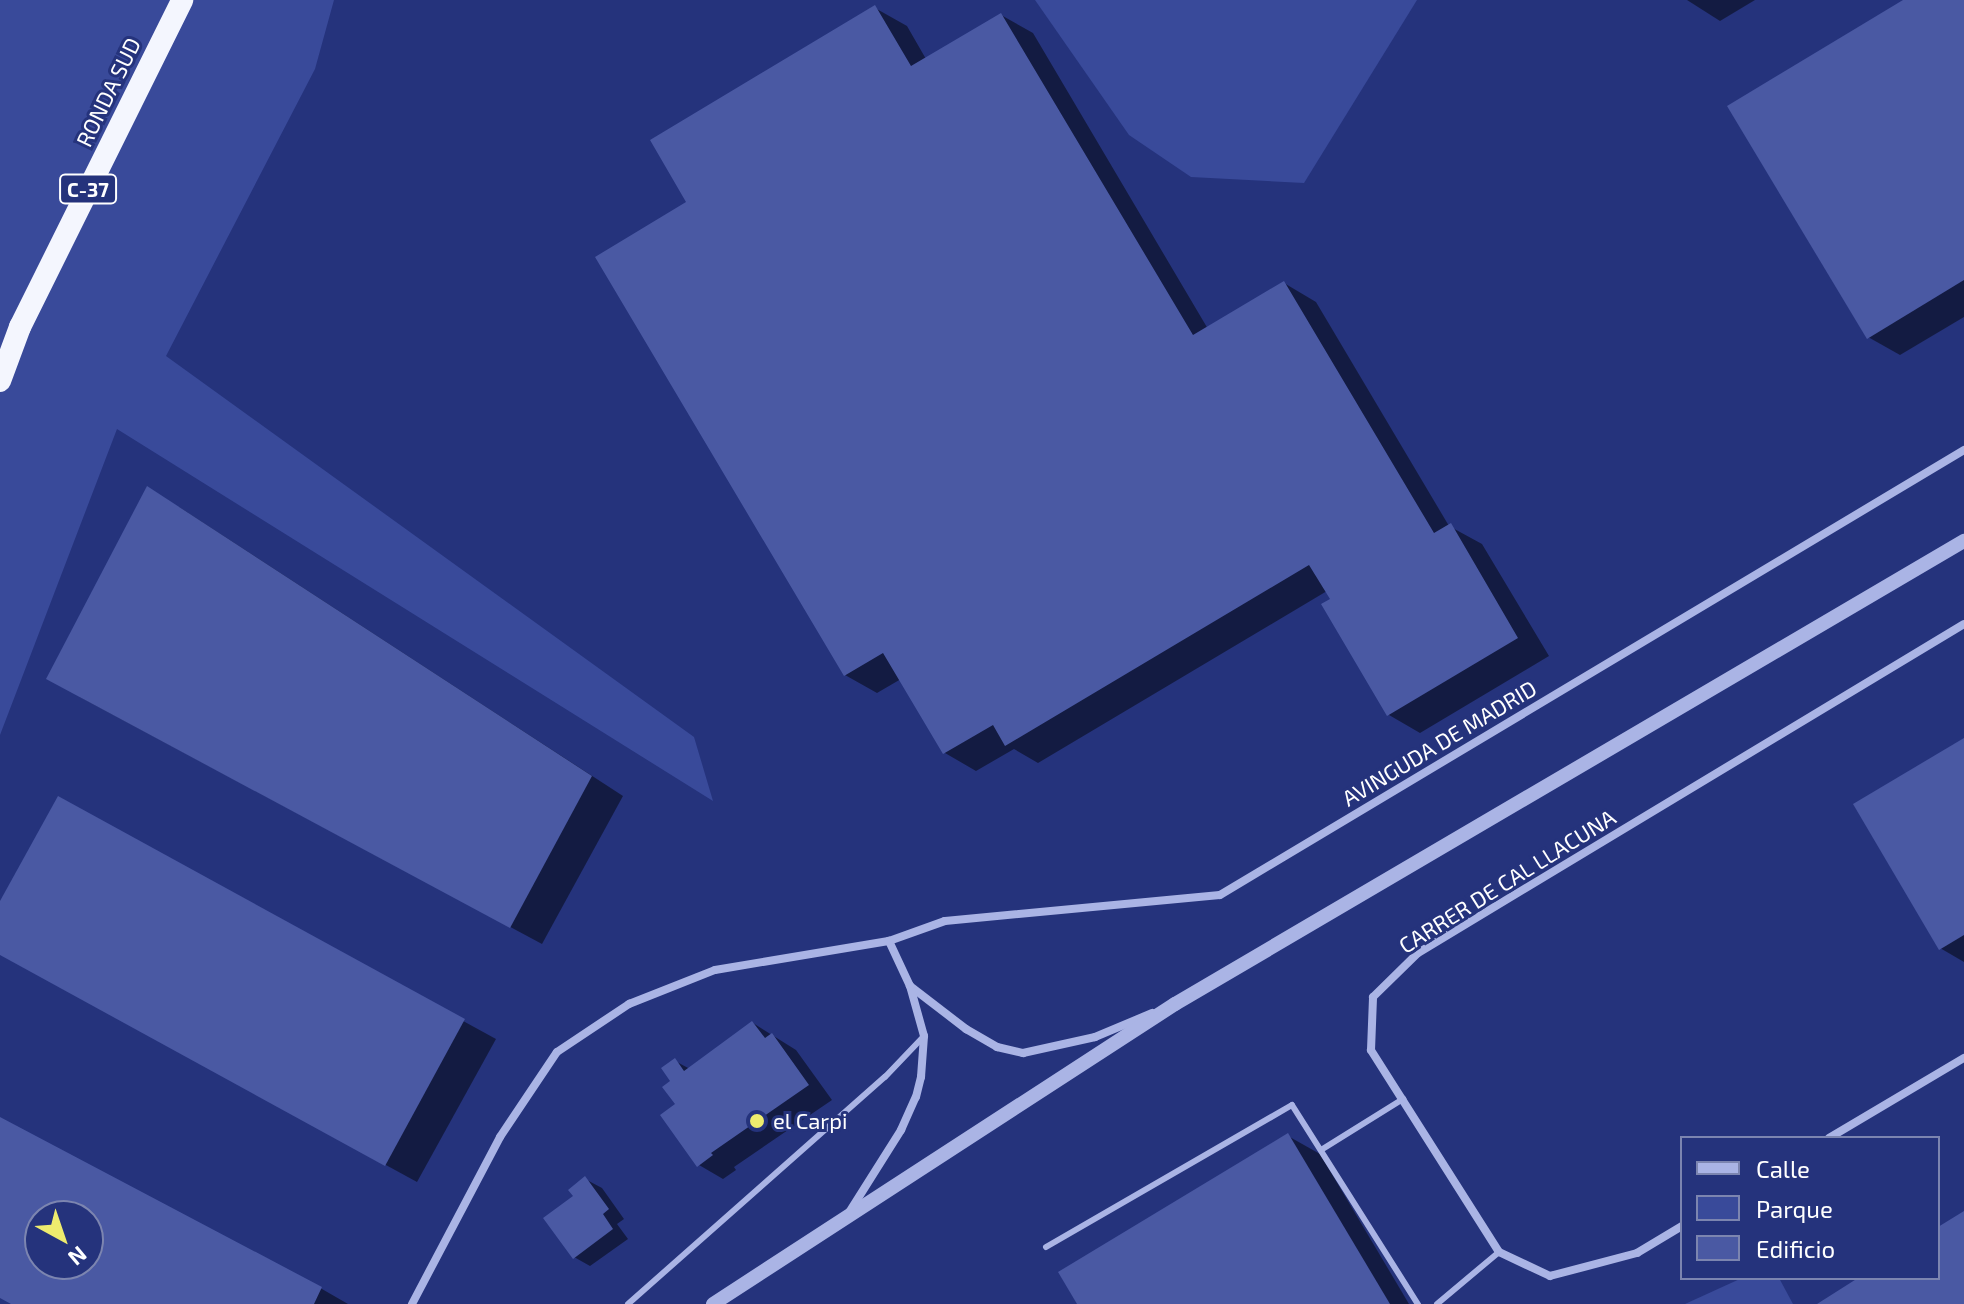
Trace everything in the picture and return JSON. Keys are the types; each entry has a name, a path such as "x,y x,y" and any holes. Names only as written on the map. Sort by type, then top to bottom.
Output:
{"highway":[{"name":"RONDA SUD","path":"0,381 20,327 182,0"}],"street":[{"name":"AVINGUDA DE MADRID","path":"412,1304 500,1137 557,1052 629,1004 715,970 889,941 945,921 1220,895 1964,450"},
{"path":"713,1304 1175,1004 1964,541"},
{"name":"CARRER DE CAL LLACUNA","path":"1499,1252 1371,1050 1373,997 1418,953 1964,624"},
{"path":"846,1218 884,1160 916,1097 924,1036 910,986 889,941"},
{"path":"910,986 966,1029 997,1047 1023,1053 1095,1037 1175,1004"},
{"path":"1832,1136 1964,1058"},
{"path":"1499,1252 1550,1276 1637,1253 1680,1227"}],"lane":[{"path":"628,1304 885,1077 924,1036"},
{"path":"1321,1150 1403,1099"},
{"path":"1046,1247 1292,1105 1418,1304"},
{"path":"1437,1304 1499,1252"}],"green space":[{"path":"0,0 334,0 315,69 166,356 694,737 713,801 117,429 0,735"},
{"path":"1035,0 1417,0 1304,183 1191,177 1129,135"},
{"path":"1738,1280 1780,1280 1793,1304 1685,1304"}],"building":[{"path":"1903,0 1964,0 1964,280 1867,339 1727,106"},
{"path":"875,5 911,66 1001,13 1193,335 1284,281 1434,533 1451,523 1518,638 1387,716 1321,604 1330,599 1309,565 1005,746 993,725 943,754 883,653 844,676 595,257 686,202 650,140"},
{"path":"147,486 592,776 510,928 46,679"},
{"path":"1964,738 1964,935 1939,950 1853,804"},
{"path":"58,796 465,1019 385,1166 0,955 0,901"},
{"path":"752,1021 765,1038 772,1033 809,1085 711,1153 713,1155 697,1167 660,1115 675,1104 662,1087 670,1081 661,1068 675,1058 684,1071"},
{"path":"0,1117 322,1287 314,1304 11,1304 0,1298"},
{"path":"1288,1133 1390,1304 1077,1304 1058,1272"},
{"path":"585,1176 609,1209 603,1214 613,1229 573,1259 543,1218 573,1196 568,1190"},
{"path":"1964,1211 1964,1304 1817,1304 1855,1280 1940,1280 1940,1226"}],"place":[{"name":"el Carpi","path":"757,1121"}]}
